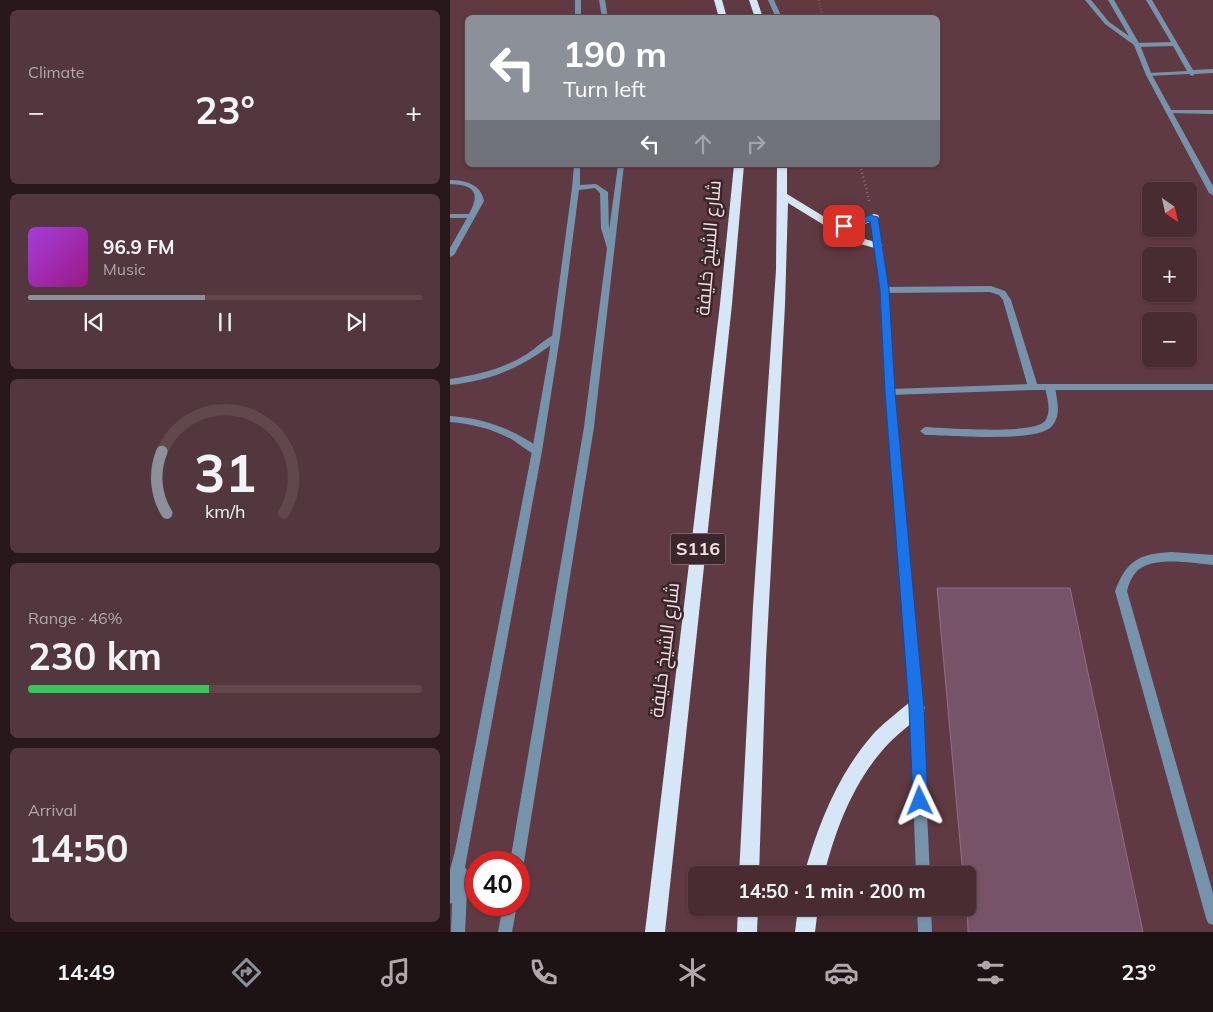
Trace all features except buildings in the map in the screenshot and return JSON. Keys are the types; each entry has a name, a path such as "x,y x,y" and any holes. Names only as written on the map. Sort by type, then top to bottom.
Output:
{"highway":[{"path":"718,0 722,15"},
{"path":"753,0 758,15"},
{"name":"شارع الشيخ خليفة","path":"655,932 726,304 739,167"},
{"path":"749,866 752,750 778,317 783,196 782,167"},
{"path":"783,196 859,242 878,246"},
{"path":"833,227 855,224 874,217"},
{"path":"816,866 820,849 836,808 856,772 880,740 916,708"},
{"path":"747,932 748,916"},
{"path":"805,932 807,916"}],"street":[{"path":"578,0 578,15"},
{"path":"602,0 604,15"},
{"path":"771,0 778,15"},
{"path":"1088,0 1107,23 1137,45 1176,44"},
{"path":"1111,0 1137,45 1149,75 1211,185 1213,193"},
{"path":"1149,0 1192,74"},
{"path":"1149,75 1192,74 1213,71"},
{"path":"1170,112 1213,112"},
{"path":"450,897 462,850 537,451 556,337 578,167"},
{"path":"519,851 589,428 621,167"},
{"path":"450,182 466,183 478,190 480,201 450,255"},
{"path":"576,188 596,186 604,192 604,228 612,250"},
{"path":"450,216 472,216"},
{"path":"874,217 884,290 890,392 916,708 923,866"},
{"path":"884,290 991,290 1002,293 1007,300 1033,387"},
{"path":"450,382 474,380 520,364 556,337"},
{"path":"890,392 1033,387 1213,387"},
{"path":"925,431 1022,433 1041,429 1048,424 1054,411 1050,388"},
{"path":"450,419 498,427 537,451"},
{"path":"1213,560 1158,558 1146,560 1128,572 1123,581 1121,591 1213,918"},
{"path":"458,932 462,850"},
{"path":"505,932 508,916"},
{"path":"924,916 925,932"}],"path":[{"path":"818,0 822,15"},
{"path":"861,167 874,217"}],"route":[{"path":"844,226 874,217 884,290 890,392 916,708 920,801"}]}
